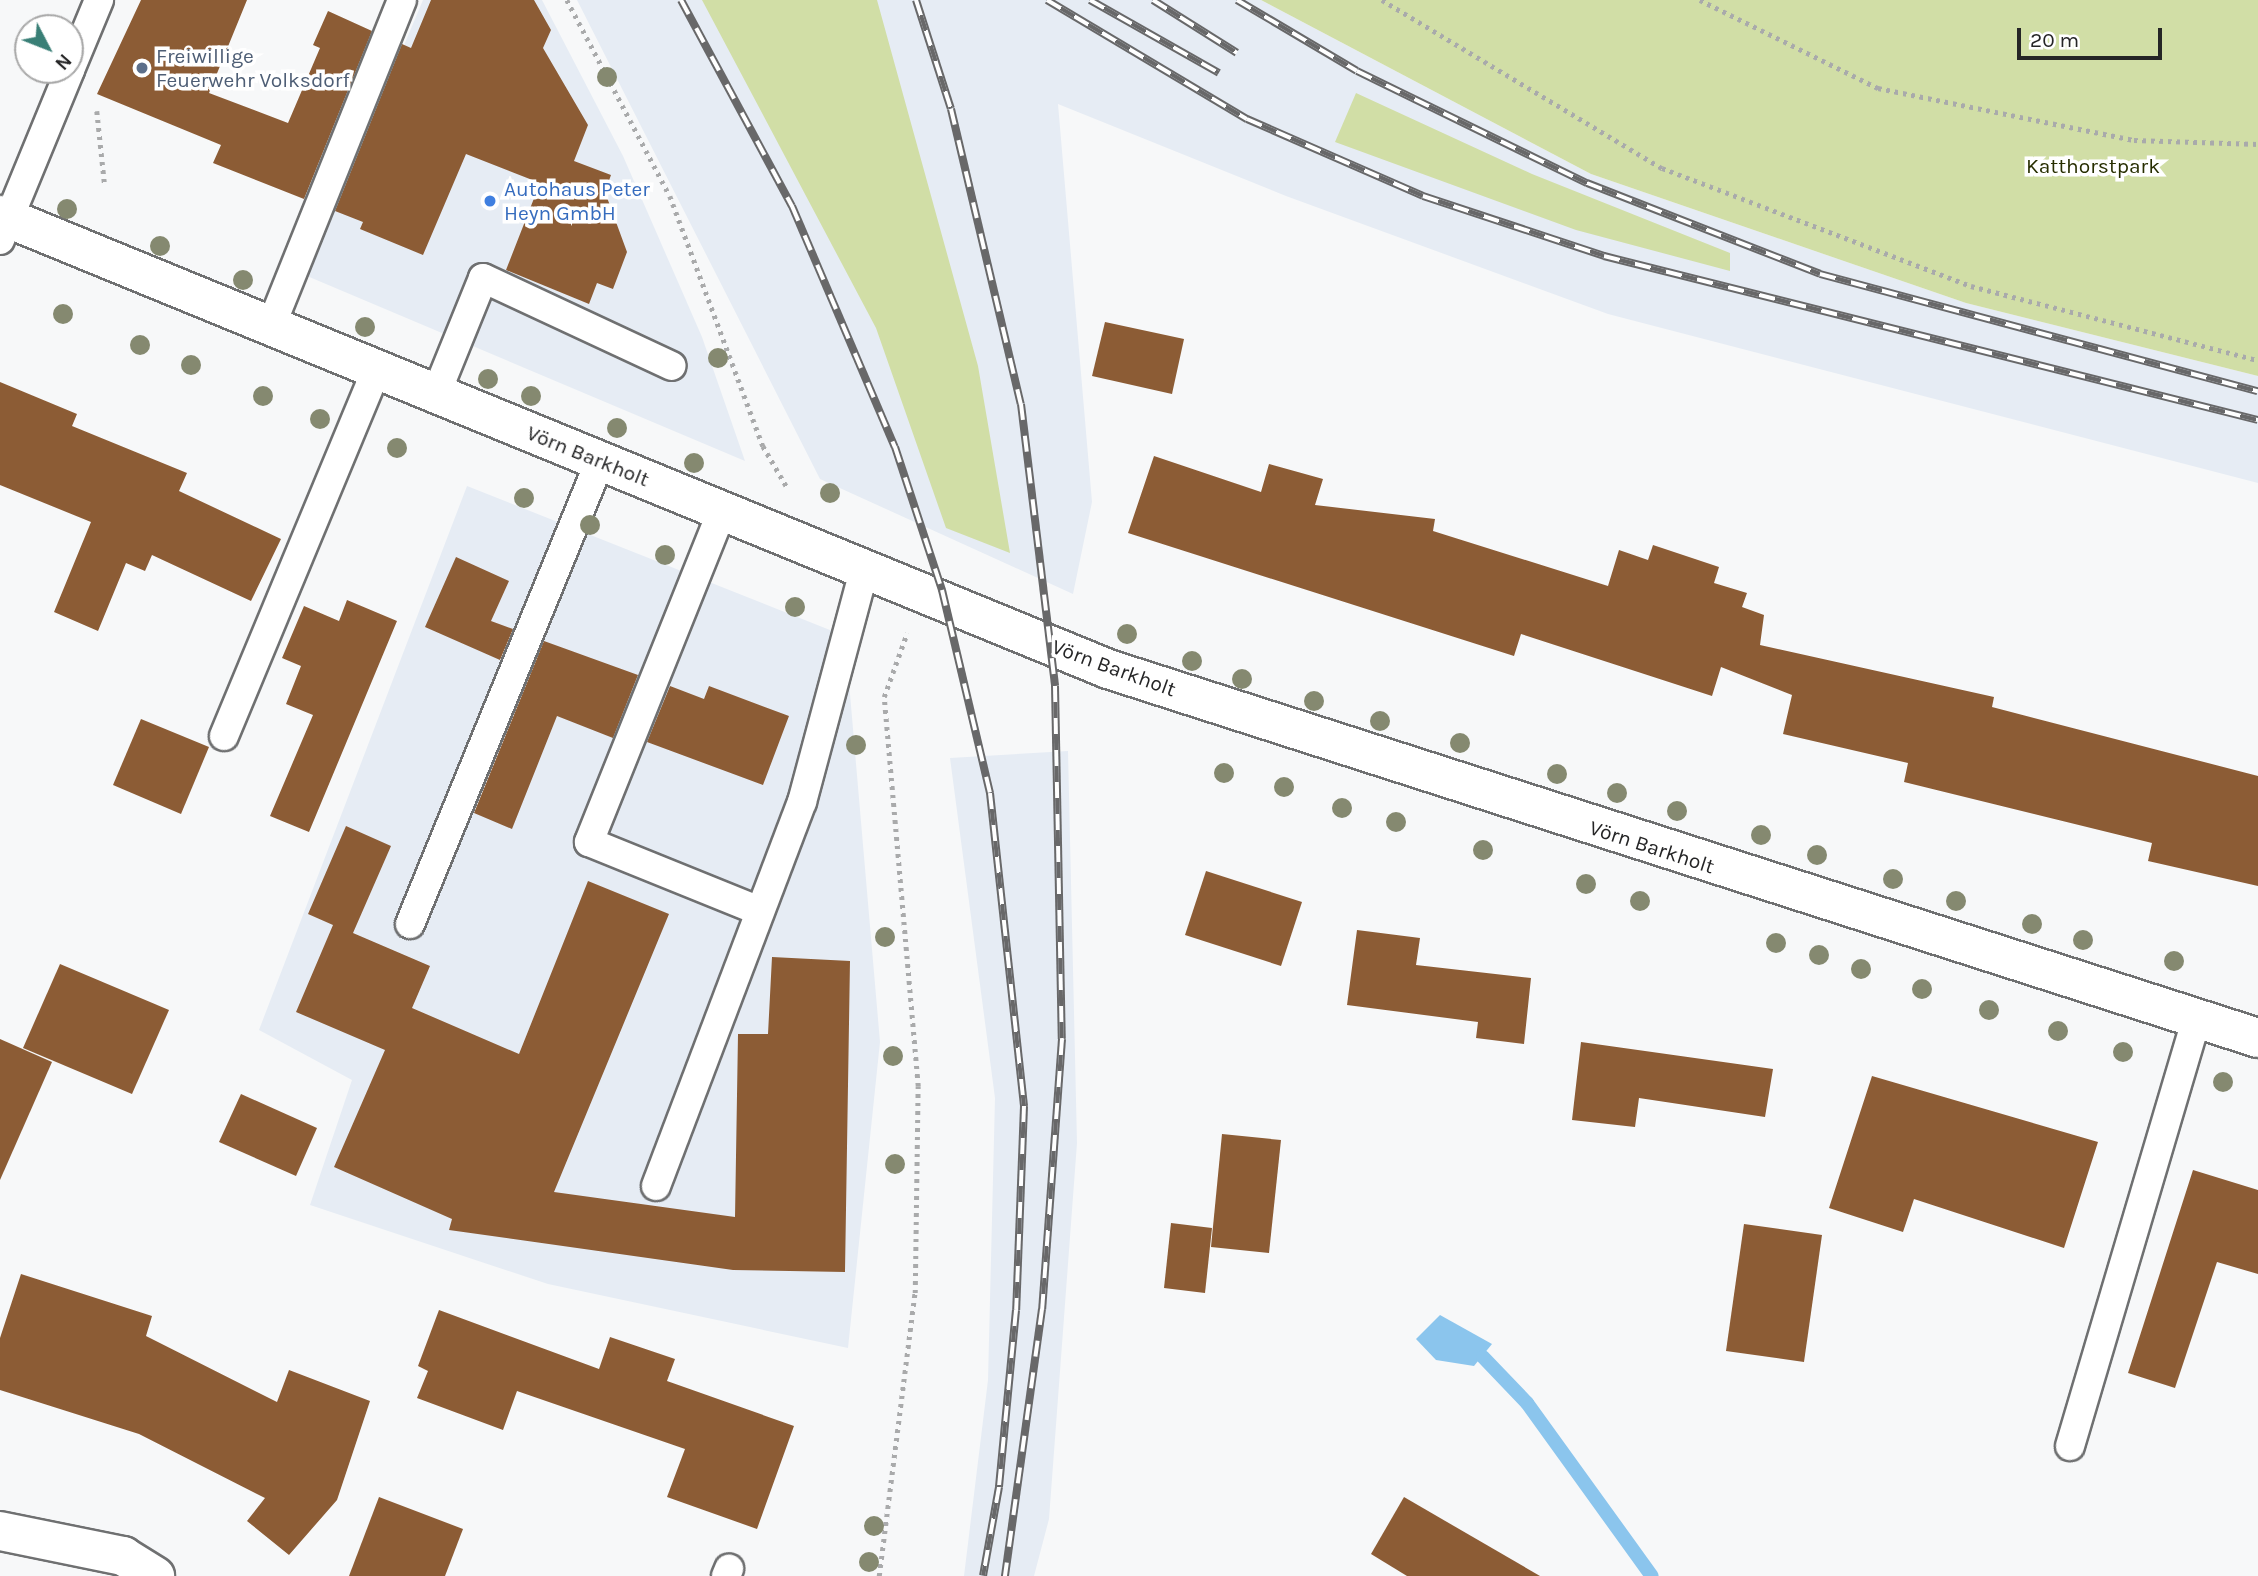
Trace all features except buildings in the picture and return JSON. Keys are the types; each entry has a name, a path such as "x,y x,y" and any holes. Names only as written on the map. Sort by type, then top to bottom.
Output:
{"street":[{"name":"Vörn Barkholt","path":"3,224 271,326 722,511 921,596 1122,673 2258,1038"},
{"path":"0,1531 123,1556 155,1576"}],"lane":[{"path":"84,36 99,0"},
{"path":"271,326 402,0"},
{"path":"3,224 64,84"},
{"path":"436,394 482,278 672,366"},
{"path":"224,736 377,369"},
{"path":"410,924 600,461"},
{"path":"722,511 589,842 760,911"},
{"path":"656,1186 802,802 864,570"},
{"path":"2070,1446 2196,1020"}],"path":[{"path":"567,0 670,196 775,468"},
{"path":"1382,0 1662,168 1971,286 2258,360"},
{"path":"1700,0 1878,88 2134,140 2258,144"},
{"path":"879,1576 915,1293 918,1086 884,697 921,596"}],"shaded area":[{"name":"Autohaus Peter Heyn GmbH","path":"423,0 542,0 623,156 702,337 745,461 307,276"},
{"path":"577,0 1261,0 1591,174 1966,303 2258,376 2258,483 1608,314 1286,196 1058,104 1092,502 1073,594 820,479"},
{"path":"467,486 845,636 880,1042 848,1348 548,1284 310,1205 352,1080 259,1030"},
{"path":"1068,751 1077,1143 1049,1519 1034,1576 964,1576 988,1380 995,1098 950,758"}],"green space":[{"path":"702,0 877,0 978,366 1010,553 946,528 876,328"},
{"name":"Katthorstpark","path":"1261,0 2258,0 2258,376 1966,303 1591,174"},
{"path":"1356,93 1532,174 1730,253 1730,271 1576,230 1335,142"}],"water":[{"path":"1440,1315 1492,1344 1474,1366 1436,1360 1416,1339"}],"waterway":[{"path":"1483,1357 1527,1403 1652,1576"}],"railway":[{"path":"681,0 792,206 895,447 942,590 990,793 1024,1106 1016,1310 999,1487 983,1576"},
{"path":"916,0 951,109 1021,404 1055,686 1062,1039 1042,1309 1005,1576"},
{"path":"1047,0 1247,119 1423,196 1604,256 2258,420"},
{"path":"1090,0 1219,73"},
{"path":"1153,0 1237,53"},
{"path":"1237,0 1357,71 1587,183 1820,274 2258,391"}],"place":[{"name":"Freiwillige Feuerwehr Volksdorf","path":"142,68"},
{"name":"Autohaus Peter Heyn GmbH","path":"490,201"}]}
